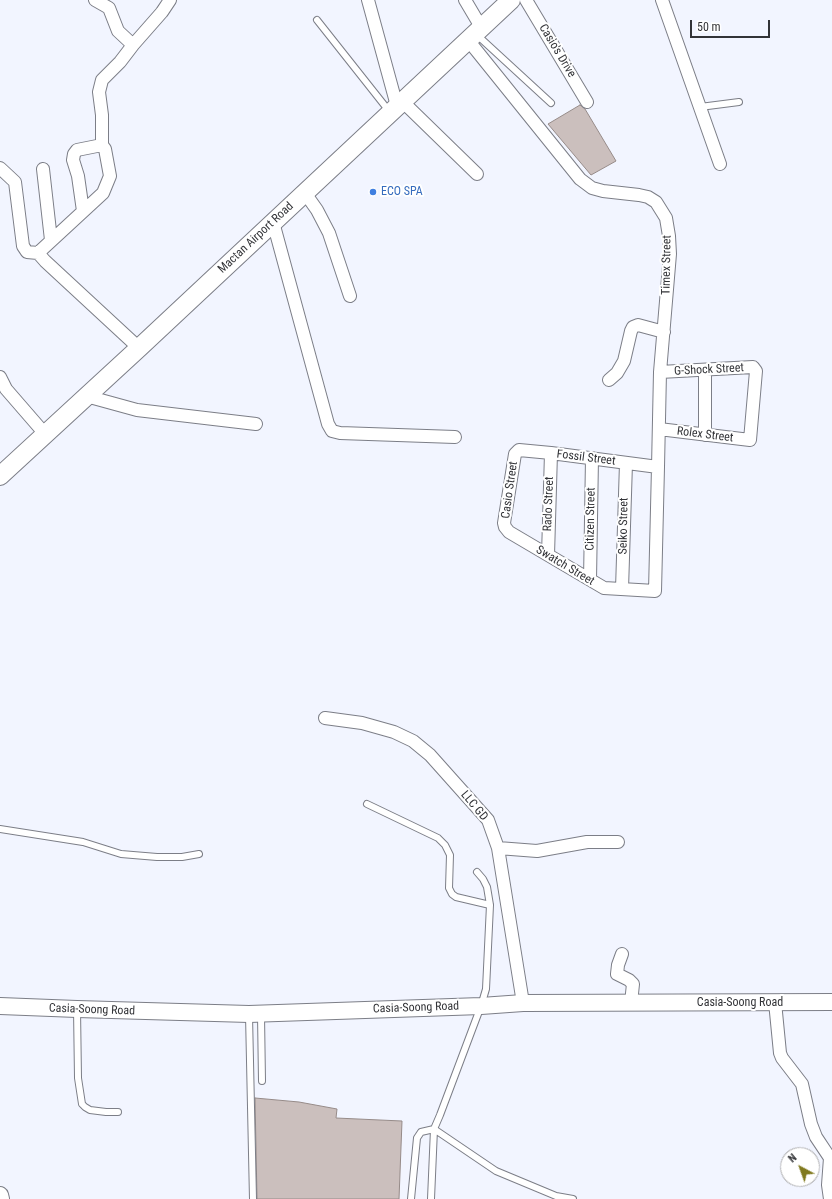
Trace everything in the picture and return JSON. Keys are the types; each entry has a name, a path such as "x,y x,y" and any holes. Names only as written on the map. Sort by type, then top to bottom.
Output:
{"main road":[{"name":"Mactan Airport Road","path":"0,476 511,0"}],"street":[{"path":"95,0 108,8 118,32 133,45"},
{"path":"38,253 103,193 110,176 105,149 102,145 102,116 99,92 102,80 120,62 162,12 170,0"},
{"path":"368,0 396,106 477,174"},
{"name":"Timex Street","path":"465,0 475,33 580,179 592,188 603,191 648,197 656,202 666,218 670,254 660,372 655,591"},
{"name":"Casio's Drive","path":"526,0 587,102"},
{"path":"662,0 720,164"},
{"path":"83,211 78,176 73,160 74,154 77,150 102,145"},
{"path":"0,168 15,182 23,246 27,252 38,253 139,348"},
{"path":"43,168 51,240"},
{"path":"304,193 317,210 329,233 350,296"},
{"path":"273,222 328,424 332,431 340,433 455,437"},
{"path":"609,380 617,373 624,362 631,332 635,325 664,332"},
{"name":"G-Shock Street","path":"660,372 753,368 756,371 750,440"},
{"path":"705,370 705,435"},
{"path":"0,377 6,389 46,434"},
{"path":"86,396 137,410 256,424"},
{"name":"Rolex Street","path":"659,429 750,440"},
{"name":"Fossil Street","path":"515,454 519,450 658,467"},
{"name":"Rado Street","path":"548,555 551,453"},
{"name":"Casio Street","path":"505,527 504,524 515,454"},
{"name":"Citizen Street","path":"590,580 592,458"},
{"name":"Seiko Street","path":"622,589 626,463"},
{"name":"Swatch Street","path":"505,527 508,532 604,588 655,591"},
{"name":"LLC GD","path":"325,718 362,723 394,732 413,741 430,755 488,820 498,848 522,1003"},
{"path":"498,848 537,851 587,842 618,842"},
{"path":"622,954 618,965 617,974 629,980 633,984 631,1003"},
{"path":"775,1002 780,1053 782,1058 802,1084 807,1110 816,1137 830,1158 828,1185 830,1199"},
{"name":"Casia-Soong Road","path":"0,1006 255,1014 481,1006 522,1003 832,1002"},
{"path":"0,1195 1,1199"}],"lane":[{"path":"317,20 396,106"},
{"path":"475,33 551,102"},
{"path":"700,107 740,102"},
{"path":"367,804 438,838 445,845 450,854 449,888 452,894 456,897 490,905"},
{"path":"0,828 82,842 121,854 157,857 182,857 199,854"},
{"path":"431,1199 434,1129 481,1006 486,989 490,905 487,887 483,879 476,872"},
{"path":"77,1009 78,1078 82,1104 90,1110 118,1112"},
{"path":"255,1014 262,1081"},
{"path":"253,1199 255,1014"},
{"path":"411,1199 417,1138 421,1132 434,1129 496,1171 555,1197 573,1199"}],"building":[{"path":"580,105 585,109 616,161 591,175 548,124"},
{"path":"255,1098 299,1102 337,1109 336,1118 402,1121 399,1199 257,1199"}],"place":[{"name":"ECO SPA","path":"373,192"}]}
